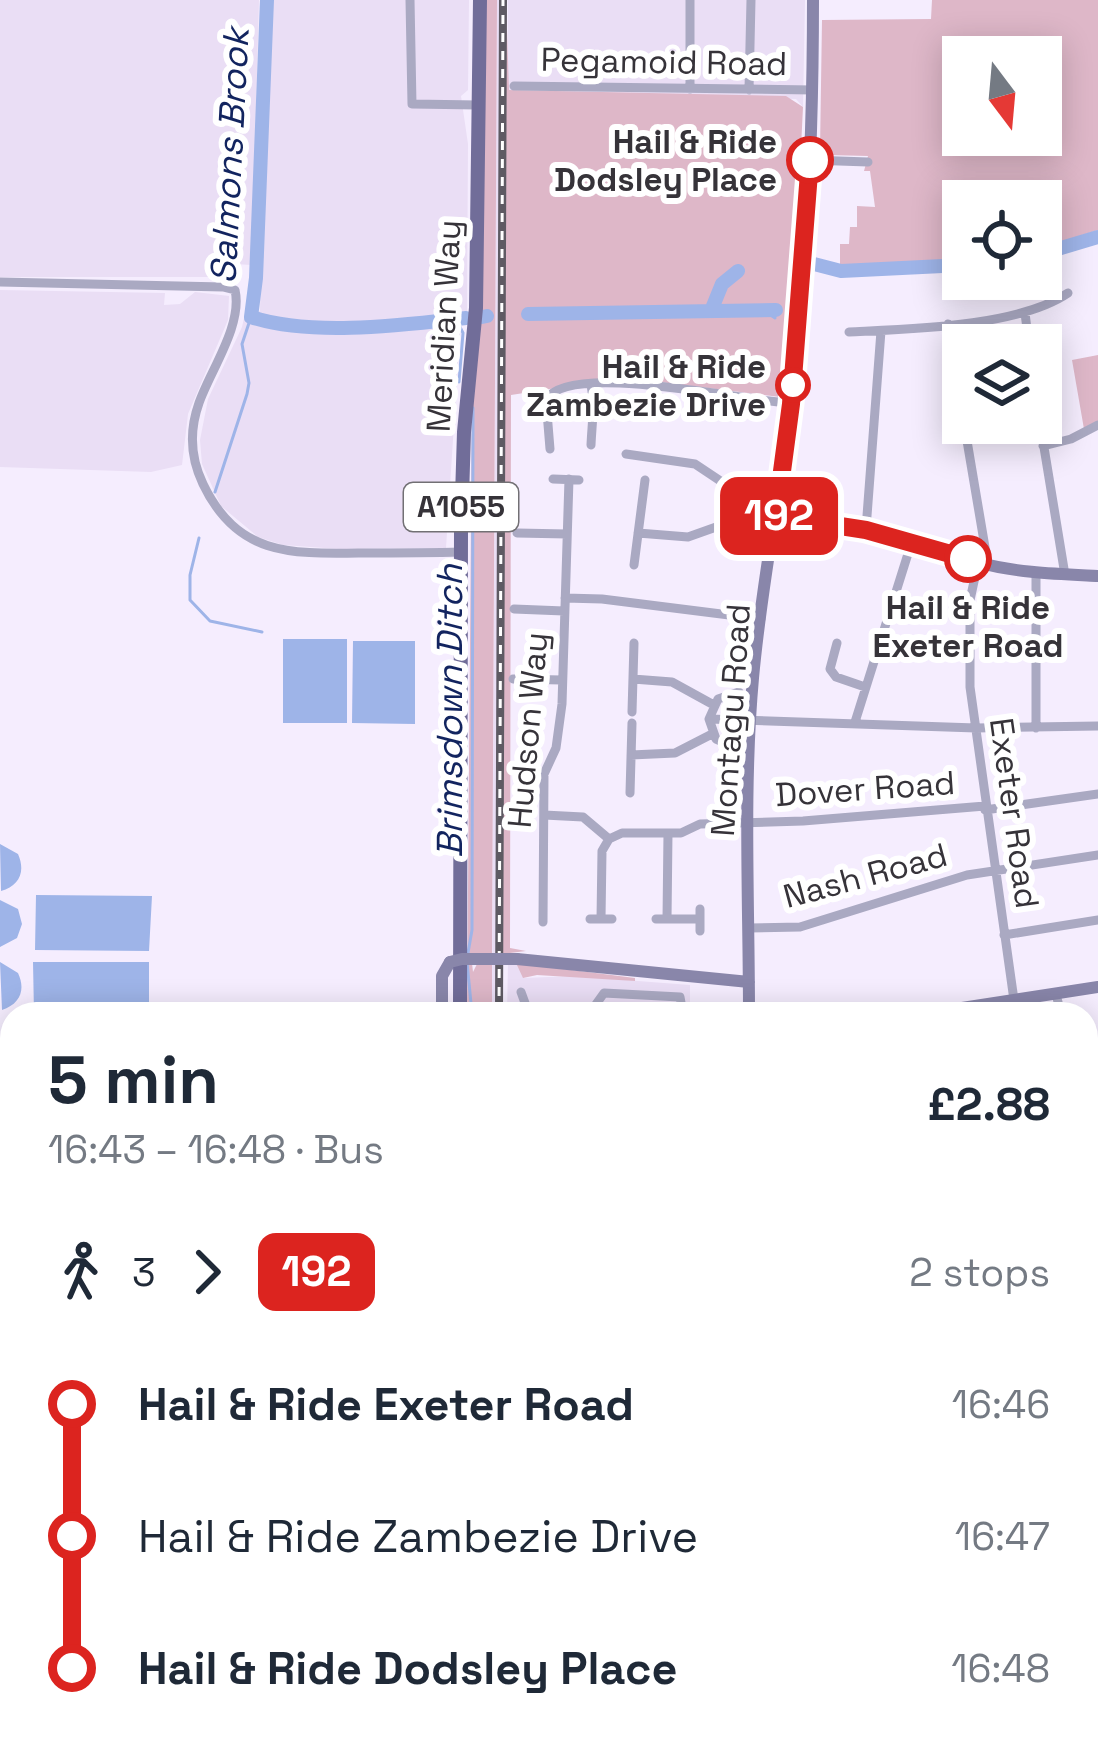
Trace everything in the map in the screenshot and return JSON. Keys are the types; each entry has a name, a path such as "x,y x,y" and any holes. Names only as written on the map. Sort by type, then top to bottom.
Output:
{"main road":[{"name":"Meridian Way","path":"460,1002 461,552 464,432 476,308 480,0"},
{"name":"Montagu Road","path":"749,1002 752,720 791,404 810,160 813,0"},
{"path":"777,514 866,530 983,564 1098,576"},
{"path":"442,1002 442,976 450,962 462,958 526,959 749,982"},
{"path":"1001,1002 1098,987"}],"street":[{"path":"410,0 410,100 416,105 478,105"},
{"path":"690,0 690,89"},
{"path":"749,90 751,0"},
{"name":"Pegamoid Road","path":"514,86 813,91"},
{"path":"810,160 868,162"},
{"path":"0,281 235,290 230,327 193,425 194,467 218,511 248,538 292,553 461,552"},
{"path":"948,324 1025,313 1047,307 1068,293"},
{"path":"1025,313 1026,324"},
{"path":"849,332 942,325"},
{"path":"866,530 881,331"},
{"path":"550,449 549,394 612,380 635,378 791,404"},
{"path":"591,384 596,414 591,445"},
{"path":"1065,575 1043,446 1098,425"},
{"name":"Exeter Road","path":"967,444 983,564 970,600 970,687 1014,1000"},
{"path":"626,454 695,464 737,491"},
{"name":"Hudson Way","path":"539,916 545,769 556,748 574,480 553,479"},
{"path":"634,565 645,480"},
{"path":"758,538 746,535 734,521 732,506 737,491 749,483 765,482"},
{"path":"732,506 777,514"},
{"path":"638,533 688,537 734,521"},
{"path":"517,533 567,534"},
{"path":"855,722 912,542"},
{"path":"1036,573 1036,728"},
{"path":"565,598 761,620"},
{"path":"514,609 564,610"},
{"path":"630,793 634,643"},
{"path":"837,643 830,669 836,677 865,687"},
{"path":"513,679 562,680"},
{"path":"633,679 672,682 712,704"},
{"path":"736,748 712,734 709,719 712,704 739,692"},
{"path":"709,719 976,728 1098,726"},
{"path":"631,755 675,753 712,734"},
{"name":"Dover Road","path":"608,839 622,833 681,833 700,824 985,808 1098,794"},
{"path":"544,815 584,817 608,839 602,851 601,919"},
{"path":"668,833 662,919 700,920"},
{"name":"Nash Road","path":"748,928 800,927 967,875 1098,855"},
{"path":"1004,935 1098,920"},
{"path":"521,992 525,1002"},
{"path":"598,1002 604,993 680,997 681,1002"},
{"path":"1056,994 1058,1002"}],"shaded area":[{"path":"0,0 259,0 252,265 235,264 231,277 0,277"},
{"path":"266,0 469,0 468,90 461,96 468,144 467,311 460,331 446,548 339,549 283,545 258,537 221,506 202,464 200,440 208,399 246,309 260,311"},
{"path":"483,0 497,0 492,954 471,954 473,972 477,964 492,963 492,1002 467,1002 472,395"},
{"path":"497,0 506,0 502,1002 492,1002"},
{"path":"506,0 509,90 786,96 803,107 795,270 780,397 644,380 641,372 632,371 627,377 511,395 510,948 526,951 502,954"},
{"path":"508,0 805,0 803,107 796,99 508,90"},
{"path":"932,0 1098,0 1098,230 1062,241 1062,180 942,180 942,264 840,269 840,244 849,244 850,227 857,227 857,206 875,207 870,171 864,171 868,156 828,155 820,150 822,20 931,19"},
{"path":"0,290 165,293 164,305 180,304 195,292 229,296 228,320 188,414 182,465 151,472 0,467"},
{"path":"1098,355 1098,426 1084,429 1072,360"},
{"path":"508,963 516,963 524,978 573,976 690,985 690,1002 507,1002"},
{"path":"516,963 635,978 635,981 523,978"}],"water":[{"path":"283,639 347,639 347,723 283,723"},
{"path":"353,641 415,641 415,724 352,723"},
{"path":"0,844 18,854 21,867 16,882 1,891"},
{"path":"36,895 152,896 149,951 35,950"},
{"path":"0,900 18,909 22,924 17,938 0,947"},
{"path":"0,962 18,973 21,985 17,1000 2,1002"},
{"path":"33,962 149,962 149,1002 34,1002"}],"waterway":[{"name":"Salmons Brook","path":"267,0 251,317 329,328 466,318"},
{"name":"Salmons Brook","path":"1062,248 1098,237"},
{"name":"Salmons Brook","path":"814,264 841,271 942,266"},
{"name":"Salmons Brook","path":"711,311 722,284 738,271"},
{"name":"Salmons Brook","path":"528,314 776,310"},
{"path":"766,312 775,318"},
{"name":"Salmons Brook","path":"482,317 487,316"},
{"path":"215,492 247,394 242,344 251,317"},
{"name":"Brimsdown Ditch","path":"456,319 463,333 459,382"},
{"name":"Brimsdown Ditch","path":"468,953 472,930 473,408"},
{"path":"199,538 190,600 210,621 262,632"},
{"name":"Brimsdown Ditch","path":"467,962 471,1002"}],"railway":[{"path":"499,1002 503,0"}],"bus line":[{"name":"192","path":"810,160 791,404 776,516 822,520 968,559"}],"place":[{"name":"Hail & Ride Dodsley Place","path":"810,160"},
{"name":"Hail & Ride Zambezie Drive","path":"793,385"},
{"name":"Hail & Ride Exeter Road","path":"968,559"}]}
